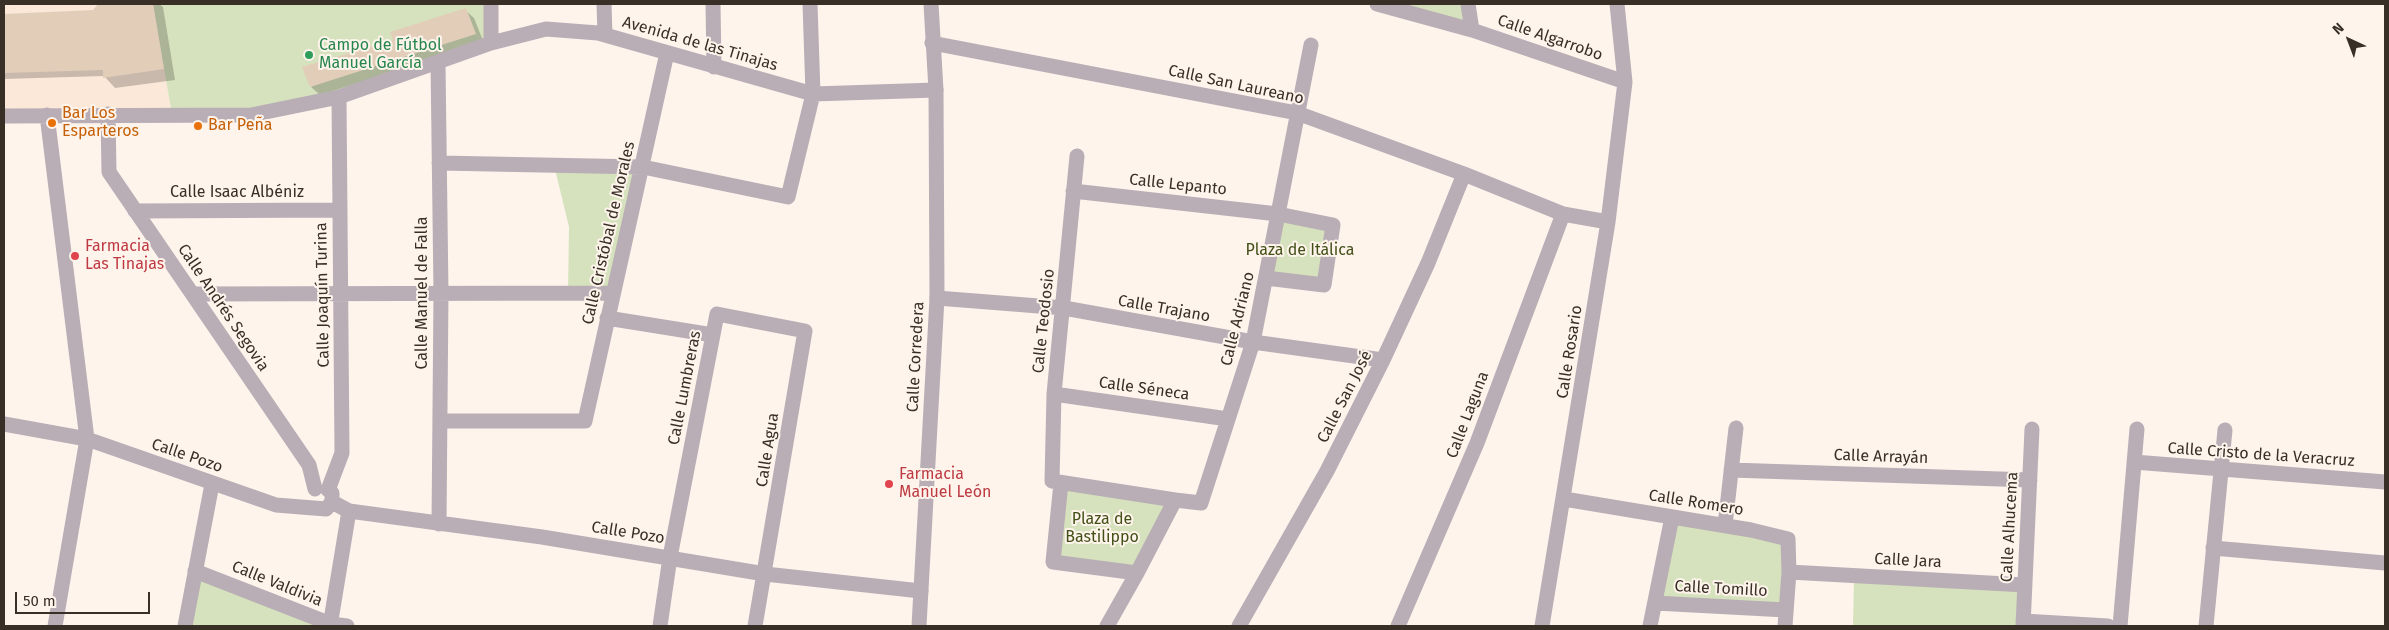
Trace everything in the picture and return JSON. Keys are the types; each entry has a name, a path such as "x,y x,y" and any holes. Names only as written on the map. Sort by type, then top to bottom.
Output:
{"street":[{"path":"491,4 491,43"},
{"path":"604,4 605,35"},
{"path":"713,4 714,67"},
{"path":"439,163 643,167 788,197 813,94 810,4"},
{"name":"Calle Corredera","path":"919,626 937,298 936,90 931,4"},
{"name":"Calle Algarrobo","path":"1377,4 1472,30 1625,82"},
{"path":"1468,4 1472,30"},
{"name":"Calle Rosario","path":"1542,626 1608,222 1625,82 1617,4"},
{"name":"Avenida de las Tinajas","path":"4,116 108,114 251,115 339,97 491,43 546,29 605,35 813,94 936,90"},
{"name":"Calle San Laureano","path":"932,43 1297,113 1464,174 1562,214 1608,222"},
{"name":"Calle Adriano","path":"1175,500 1201,502 1253,342 1311,45"},
{"name":"Calle Cristóbal de Morales","path":"441,421 585,421 667,53"},
{"name":"Calle Manuel de Falla","path":"438,62 441,293 439,524"},
{"name":"Calle Joaquín Turina","path":"320,497 342,453 339,97"},
{"name":"Calle Andrés Segovia","path":"108,114 109,172 309,465 320,497"},
{"path":"47,115 87,439 55,626"},
{"name":"Calle Teodosio","path":"1061,483 1052,481 1054,394 1064,308 1077,156"},
{"name":"Calle San José","path":"1239,626 1327,471 1383,360 1428,263 1464,174"},
{"name":"Calle Lepanto","path":"1074,191 1278,214"},
{"name":"Calle Isaac Albéniz","path":"135,211 339,210"},
{"path":"1266,278 1324,285 1333,225 1278,214"},
{"name":"Calle Laguna","path":"1398,626 1477,443 1562,214"},
{"path":"193,294 612,293"},
{"name":"Calle Trajano","path":"937,298 1064,308 1253,342 1383,360"},
{"name":"Calle Lumbreras","path":"670,557 717,314 805,332"},
{"path":"607,318 714,335"},
{"name":"Calle Agua","path":"755,626 766,574 805,332"},
{"name":"Calle Séneca","path":"1054,394 1228,418"},
{"name":"Calle Pozo","path":"4,424 87,439 276,505 320,497 349,511 670,557 766,574 921,591"},
{"path":"1724,526 1736,428"},
{"name":"Calle Alhucema","path":"2023,623 2032,429"},
{"path":"2120,626 2137,429"},
{"path":"2206,626 2225,430"},
{"name":"Calle Cristo de la Veracruz","path":"2134,462 2385,482"},
{"name":"Calle Arrayán","path":"1731,470 2030,480"},
{"path":"1107,626 1137,573 1175,500 1061,483 1053,562 1137,573"},
{"path":"185,626 212,484"},
{"name":"Calle Romero","path":"1564,499 1724,526 1788,539 1789,572"},
{"path":"331,625 349,511"},
{"path":"1650,626 1672,517"},
{"path":"2213,548 2385,563"},
{"path":"660,626 670,557"},
{"name":"Calle Valdivia","path":"195,570 331,625 347,626"},
{"path":"1785,626 1789,572"},
{"name":"Calle Jara","path":"1789,572 2025,585"},
{"name":"Calle Tomillo","path":"1654,603 1786,610"},
{"path":"2023,623 2108,626"}],"shaded area":[{"path":"4,4 153,4 172,115 4,116"}],"green space":[{"name":"Campo de Fútbol Manuel García","path":"153,4 491,4 491,43 438,62 251,115 172,115"},
{"path":"1377,4 1468,4 1472,30"},
{"path":"554,165 643,167 612,293 568,293 569,227"},
{"name":"Plaza de Itálica","path":"1278,214 1333,225 1324,285 1266,278"},
{"name":"Plaza de Bastilippo","path":"1061,483 1175,500 1137,573 1053,562"},
{"path":"1672,517 1788,539 1786,610 1655,603"},
{"path":"195,571 330,626 185,626"},
{"path":"1854,576 2025,585 2023,626 1853,626"}],"building":[{"path":"98,4 153,4 164,69 103,78 103,70 4,73 4,14 93,10"},
{"path":"466,8 476,34 310,87 302,67 393,40 390,32"}],"place":[{"name":"Campo de Fútbol Manuel García","path":"309,55"},
{"name":"Bar Los Esparteros","path":"52,123"},
{"name":"Bar Peña","path":"198,126"},
{"name":"Farmacia Las Tinajas","path":"75,256"},
{"name":"Farmacia Manuel León","path":"889,484"}]}
